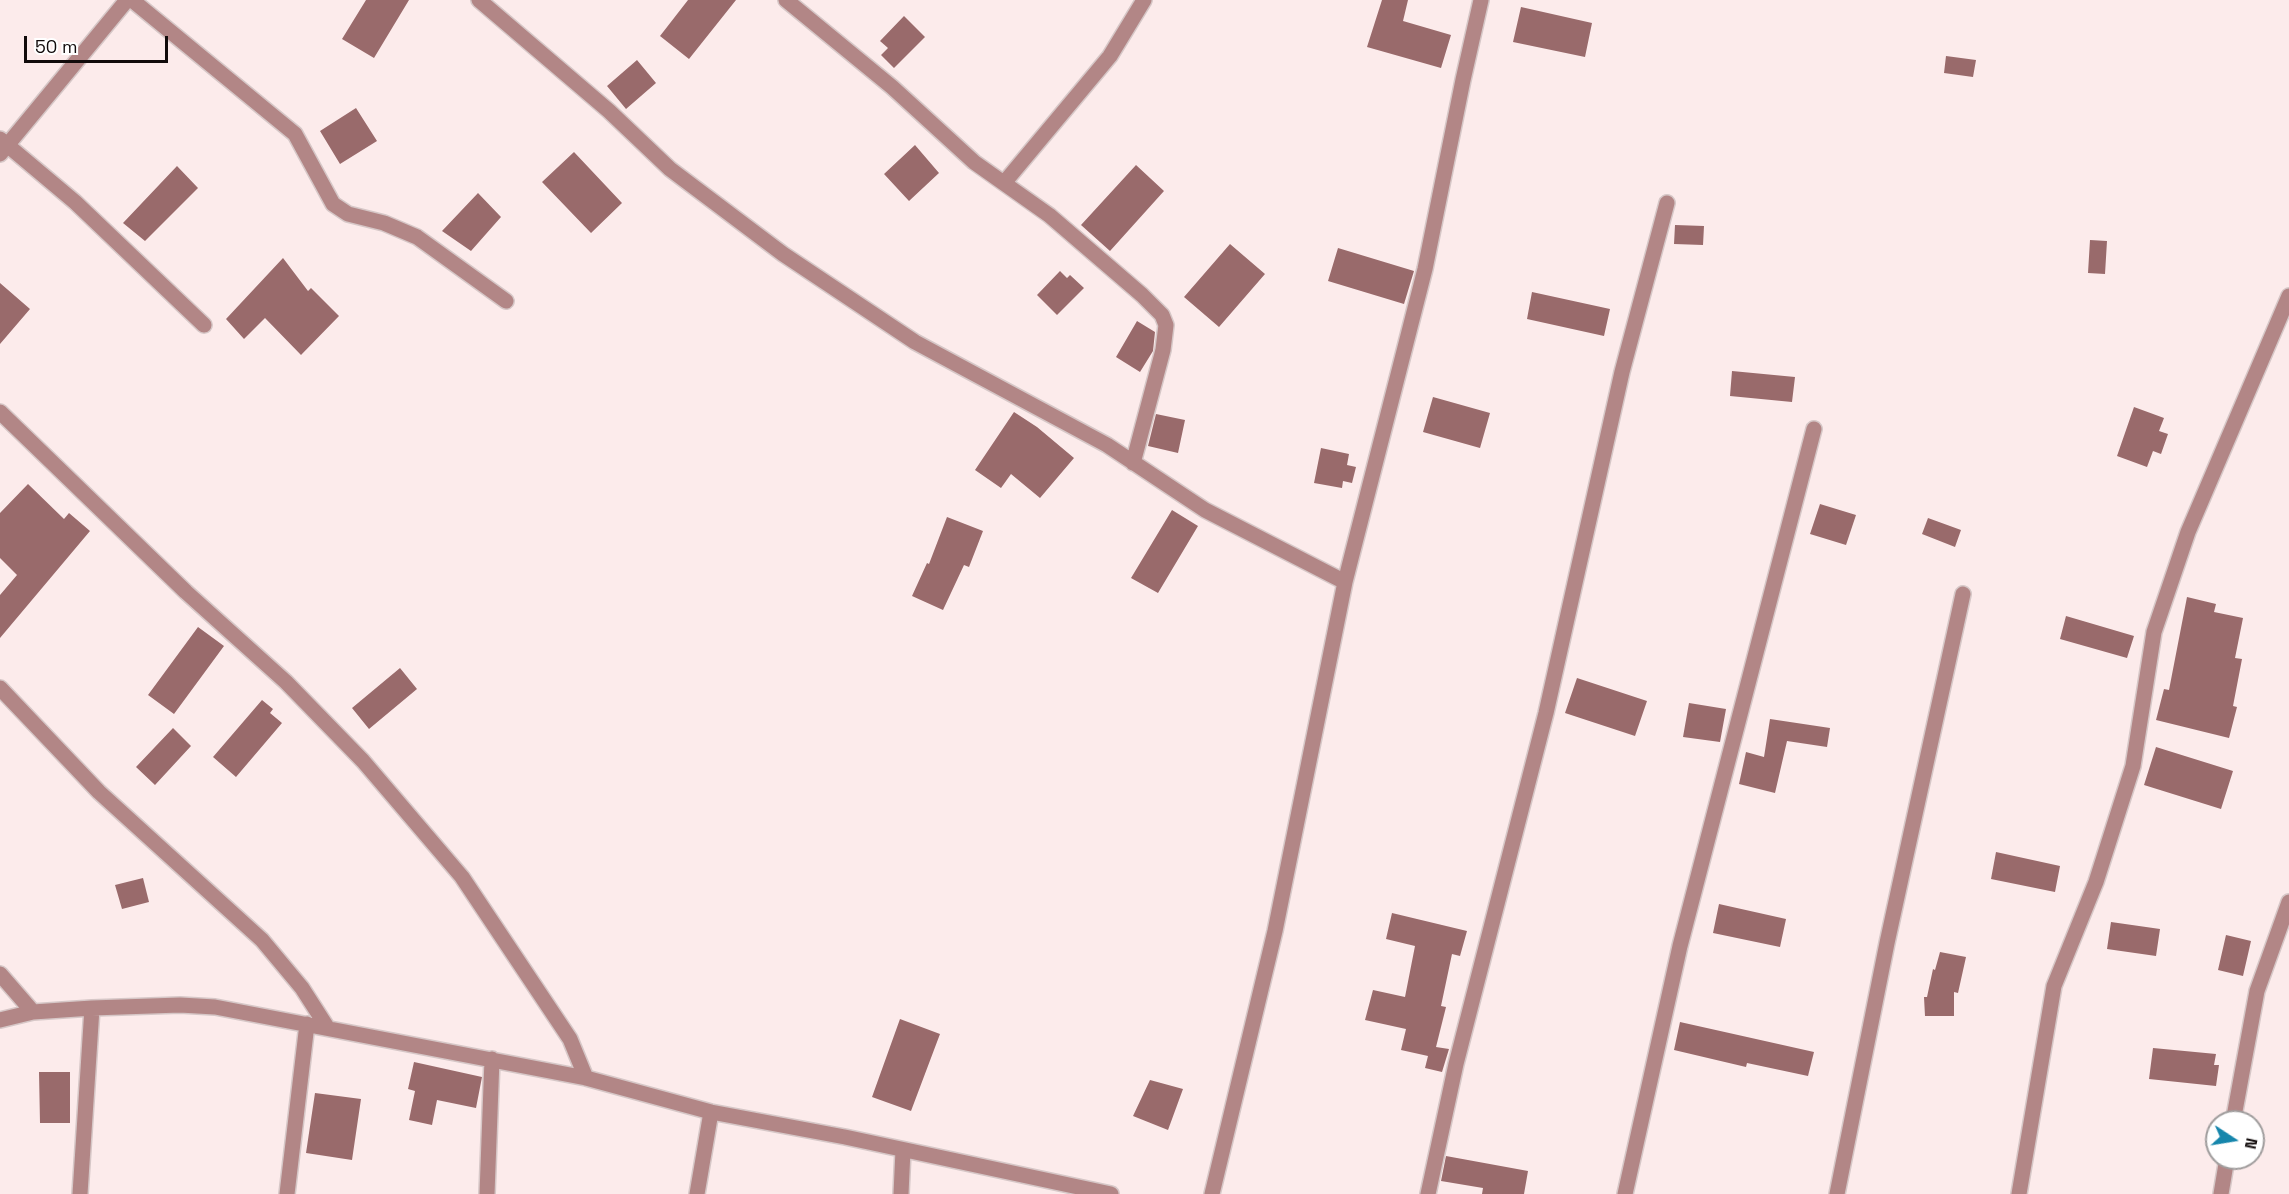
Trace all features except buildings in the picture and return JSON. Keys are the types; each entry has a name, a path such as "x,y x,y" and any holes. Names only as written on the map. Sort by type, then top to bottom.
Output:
{"street":[{"path":"127,0 2,146 75,202 204,325"},
{"path":"132,0 296,134 333,204 348,214 384,223 417,237 506,302"},
{"path":"479,0 609,111 670,169 783,254 915,342 1107,445 1205,510 1345,582"},
{"path":"786,0 892,87 974,162 1049,215 1162,315 1166,325 1163,350 1133,463"},
{"path":"1004,183 1110,57 1144,0"},
{"path":"1212,1194 1275,931 1345,582 1425,269 1481,0"},
{"path":"1428,1194 1456,1064 1546,713 1622,372 1667,203"},
{"path":"2019,1194 2054,986 2096,882 2133,766 2154,632 2188,532 2289,296"},
{"path":"0,412 186,592 286,682 363,761 462,877 570,1039 586,1078"},
{"path":"1625,1194 1680,946 1814,429"},
{"path":"1837,1194 1887,943 1964,594"},
{"path":"0,688 99,792 262,940 302,988 327,1027"},
{"path":"2235,1110 2257,991 2289,902"},
{"path":"0,974 33,1012"},
{"path":"0,1020 33,1012 92,1008 191,1005 215,1007 586,1078 711,1112 903,1149 1111,1194"},
{"path":"81,1194 92,1008"},
{"path":"287,1194 307,1024"},
{"path":"487,1194 492,1059"},
{"path":"697,1194 711,1112"},
{"path":"901,1194 903,1149"},
{"path":"2221,1194 2225,1170"}]}
